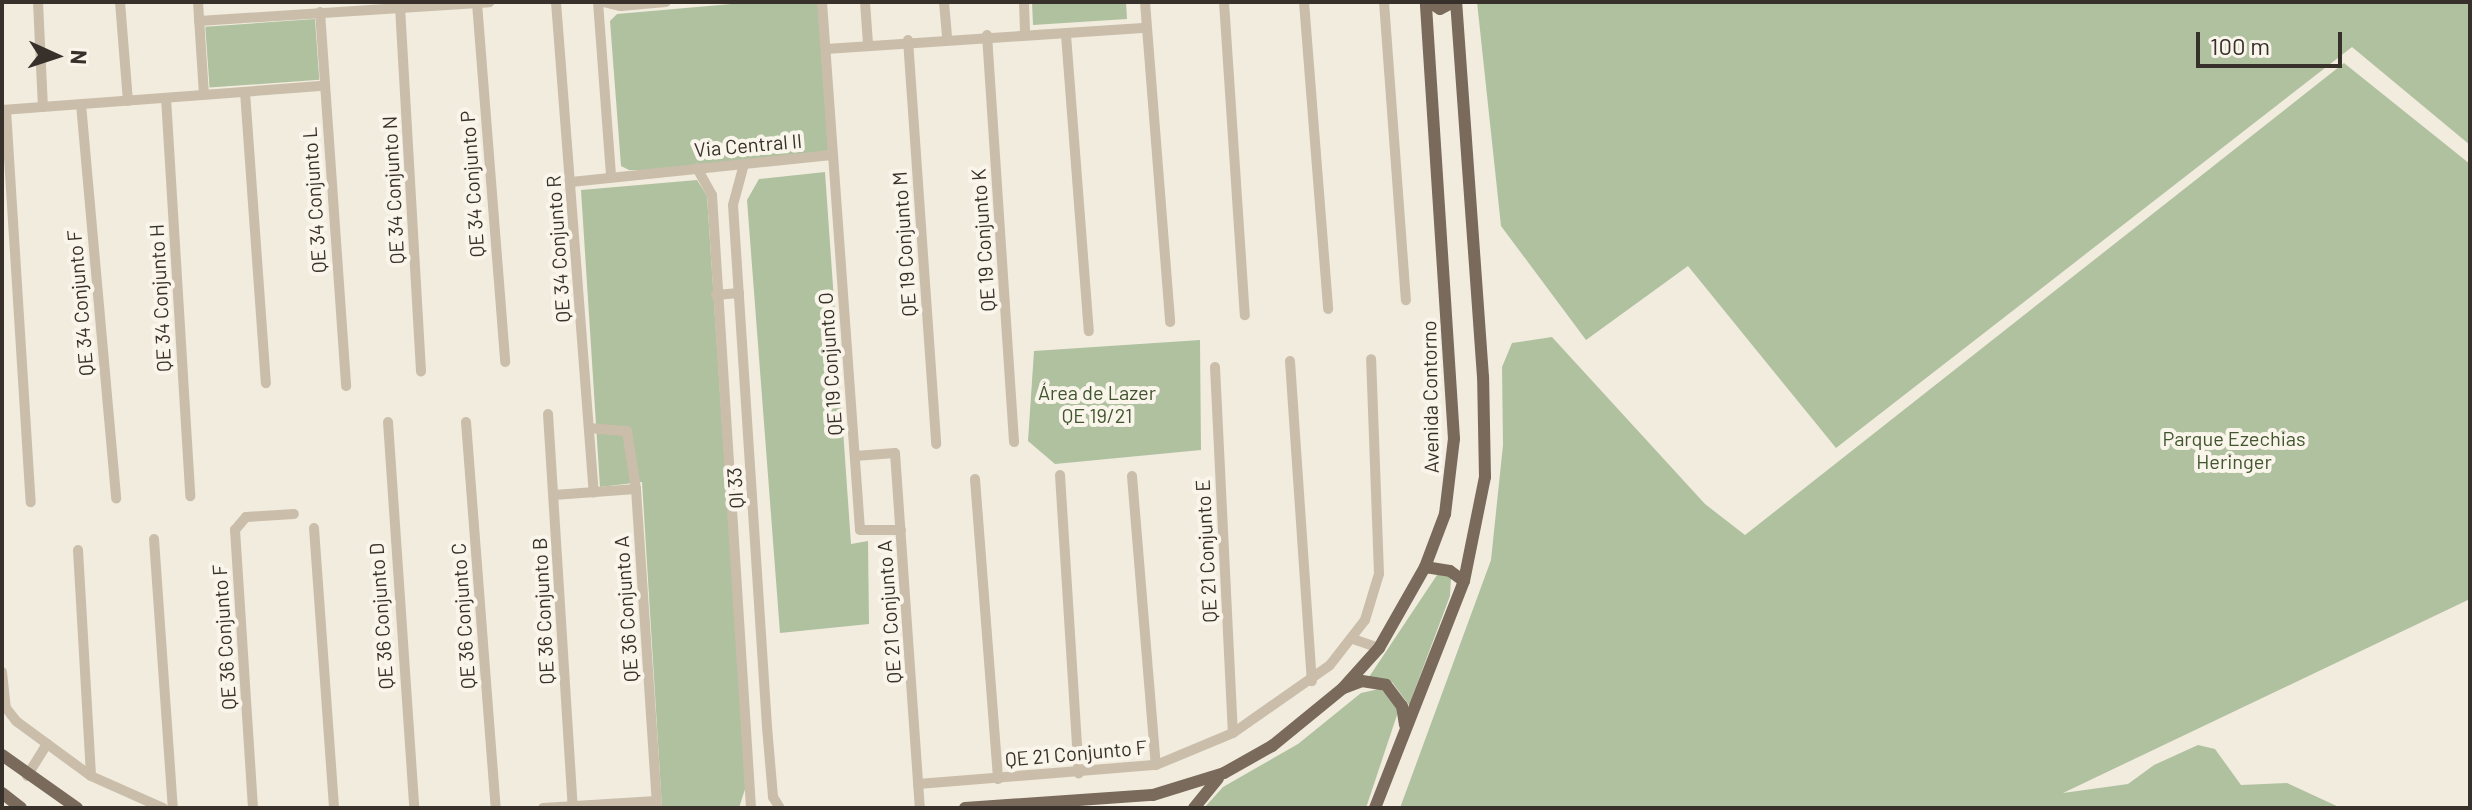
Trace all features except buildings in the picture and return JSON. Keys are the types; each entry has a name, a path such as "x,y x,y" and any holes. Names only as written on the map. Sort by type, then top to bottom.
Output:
{"main road":[{"path":"1375,808 1464,581 1480,517 1486,432 1455,2 1440,9 1428,2"},
{"name":"Avenida Contorno","path":"965,808 1153,795 1224,773 1272,746 1343,688 1379,648 1425,567 1445,514 1454,439 1428,2"},
{"path":"1425,567 1450,571 1464,581"},
{"path":"1343,688 1362,681 1386,685 1402,706 1405,729"},
{"path":"2,755 27,776 77,808"},
{"path":"1194,808 1198,797 1224,773"},
{"path":"2,793 21,808"}],"street":[{"path":"38,2 43,107"},
{"path":"120,2 128,101"},
{"path":"198,2 204,95"},
{"path":"277,2 277,17"},
{"path":"199,21 277,17 360,6 489,2"},
{"name":"QE 34 Conjunto R","path":"556,2 594,493"},
{"path":"611,174 600,2 621,6 666,2"},
{"name":"Via Central II","path":"571,182 611,174 832,155 822,2"},
{"path":"865,2 868,44"},
{"path":"944,2 947,38"},
{"path":"1024,2 1025,33"},
{"path":"1145,2 1170,322"},
{"path":"1224,2 1245,315"},
{"path":"1304,2 1328,309"},
{"path":"1384,2 1406,300"},
{"name":"QE 34 Conjunto P","path":"477,3 505,362"},
{"name":"QE 34 Conjunto N","path":"400,7 421,371"},
{"name":"QE 34 Conjunto L","path":"320,12 346,386"},
{"path":"826,49 908,40 1025,33 1066,35 1146,28"},
{"name":"QE 19 Conjunto K","path":"987,35 1014,442"},
{"path":"1066,35 1089,331"},
{"name":"QE 19 Conjunto M","path":"908,40 936,444"},
{"path":"31,502 4,110 323,86"},
{"path":"245,92 266,383"},
{"name":"QE 34 Conjunto H","path":"166,98 190,496"},
{"name":"QE 34 Conjunto F","path":"81,104 116,498"},
{"name":"QE 19 Conjunto O","path":"832,155 860,530 901,530"},
{"name":"QI 33","path":"744,164 733,205 767,727 773,797 780,808"},
{"name":"QI 33","path":"697,168 712,195 716,295 749,728 751,808"},
{"path":"716,295 739,293"},
{"name":"QE 21 Conjunto F","path":"918,784 1156,765 1233,733 1312,681 1353,639 1373,602 1382,541 1371,359"},
{"path":"1290,361 1312,681"},
{"name":"QE 21 Conjunto E","path":"1215,367 1233,733"},
{"name":"QE 36 Conjunto B","path":"548,414 573,806"},
{"name":"QE 36 Conjunto D","path":"388,422 414,808"},
{"name":"QE 36 Conjunto C","path":"466,422 496,808"},
{"name":"QE 36 Conjunto A","path":"589,428 627,431 636,489 656,804"},
{"name":"QE 21 Conjunto A","path":"855,456 895,453 920,808"},
{"path":"1060,475 1079,773"},
{"path":"1132,476 1156,765"},
{"path":"975,479 998,779"},
{"path":"554,495 636,489"},
{"name":"QE 36 Conjunto F","path":"253,808 235,530 246,517 294,514"},
{"path":"314,528 334,808"},
{"path":"154,539 173,808"},
{"path":"78,550 91,776"},
{"path":"1353,639 1379,648"},
{"path":"2,672 8,712 91,776 163,808"},
{"path":"749,728 767,727"},
{"path":"27,776 47,744"},
{"path":"543,808 656,804"}],"green space":[{"path":"754,2 819,2 831,147 820,157 702,170 629,170 621,166 610,21 617,14"},
{"path":"1032,2 1126,2 1127,19 1033,25"},
{"path":"1477,2 2470,2 2470,145 2352,47 1836,448 1688,266 1586,340 1501,226"},
{"path":"315,19 319,80 210,88 205,27"},
{"name":"Parque Ezechias Heringer","path":"2344,63 2470,164 2470,599 2063,793 2128,784 2154,765 2198,745 2215,749 2241,785 2287,783 2341,808 1400,808 1491,560 1503,445 1502,367 1512,343 1552,337 1705,504 1745,535"},
{"path":"825,172 851,544 868,541 869,624 780,633 747,200 759,179"},
{"path":"697,180 707,196 746,786 739,808 662,808 642,482 600,487 581,190"},
{"name":"Área de Lazer QE 19/21","path":"1200,340 1201,450 1055,464 1028,441 1034,351"},
{"path":"1439,572 1451,578 1450,596 1409,705 1392,682 1369,677"},
{"path":"1379,689 1389,694 1398,712 1366,808 1204,808 1223,787 1298,744 1361,693"}]}
